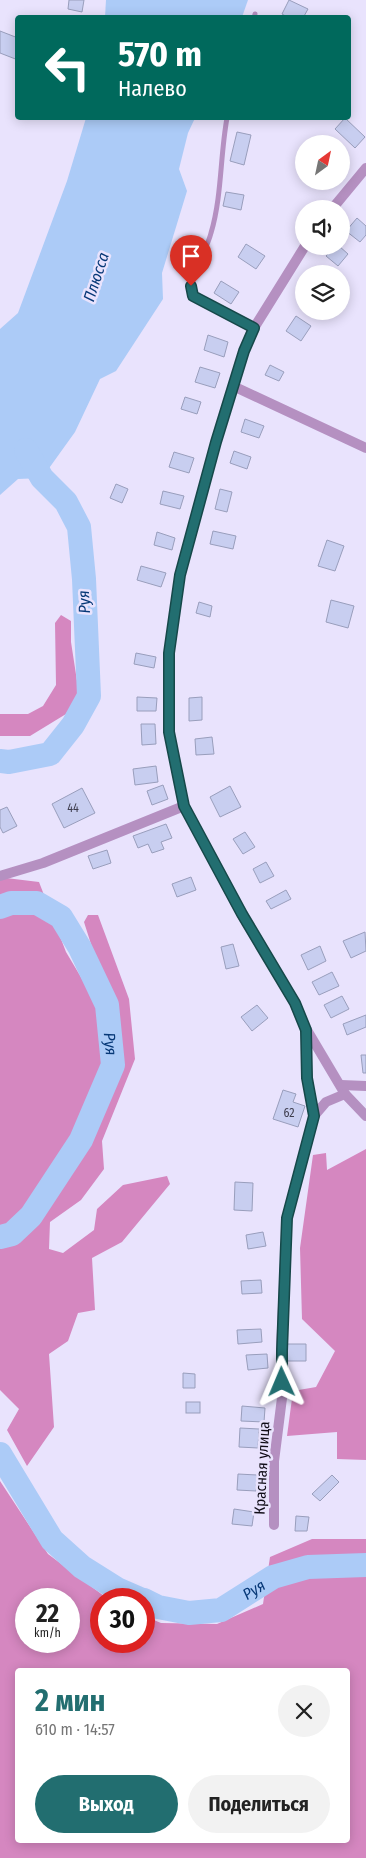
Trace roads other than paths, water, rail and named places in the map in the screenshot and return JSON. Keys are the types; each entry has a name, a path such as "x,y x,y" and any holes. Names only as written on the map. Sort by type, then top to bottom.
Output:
{"street":[{"path":"339,200 366,168"},
{"name":"Красная улица","path":"274,1525 274,1462 282,1398 287,1218 314,1116 307,1078 306,1030 295,1003 242,914 184,806 169,732 169,653 180,575 216,442 244,351 254,328 299,255"},
{"path":"233,386 366,448"},
{"path":"0,876 42,862 184,806"},
{"path":"306,1030 343,1089 366,1116"},
{"path":"314,1116 326,1102 343,1089 366,1086"}],"lane":[{"path":"228,120 216,212 211,235 191,286 193,296 254,328"}],"water":[{"path":"106,0 248,0 243,15 105,15"},
{"name":"Плюсса","path":"85,120 194,120 188,133 179,169 187,191 162,273 163,299 116,371 100,379 75,432 42,478 18,479 0,495 0,329 18,313 67,181"}],"waterway":[{"name":"Руя","path":"0,761 9,762 50,754 73,725 89,696 84,579 79,527 66,502 42,478 26,450"},
{"name":"Руя","path":"0,907 11,903 37,903 61,917 80,948 107,1005 113,1065 81,1140 31,1216 12,1234 0,1237"},
{"name":"Руя","path":"0,1454 52,1540 82,1567 115,1588"},
{"name":"Руя","path":"155,1606 189,1613 221,1610 273,1577 308,1567 366,1565"}]}
